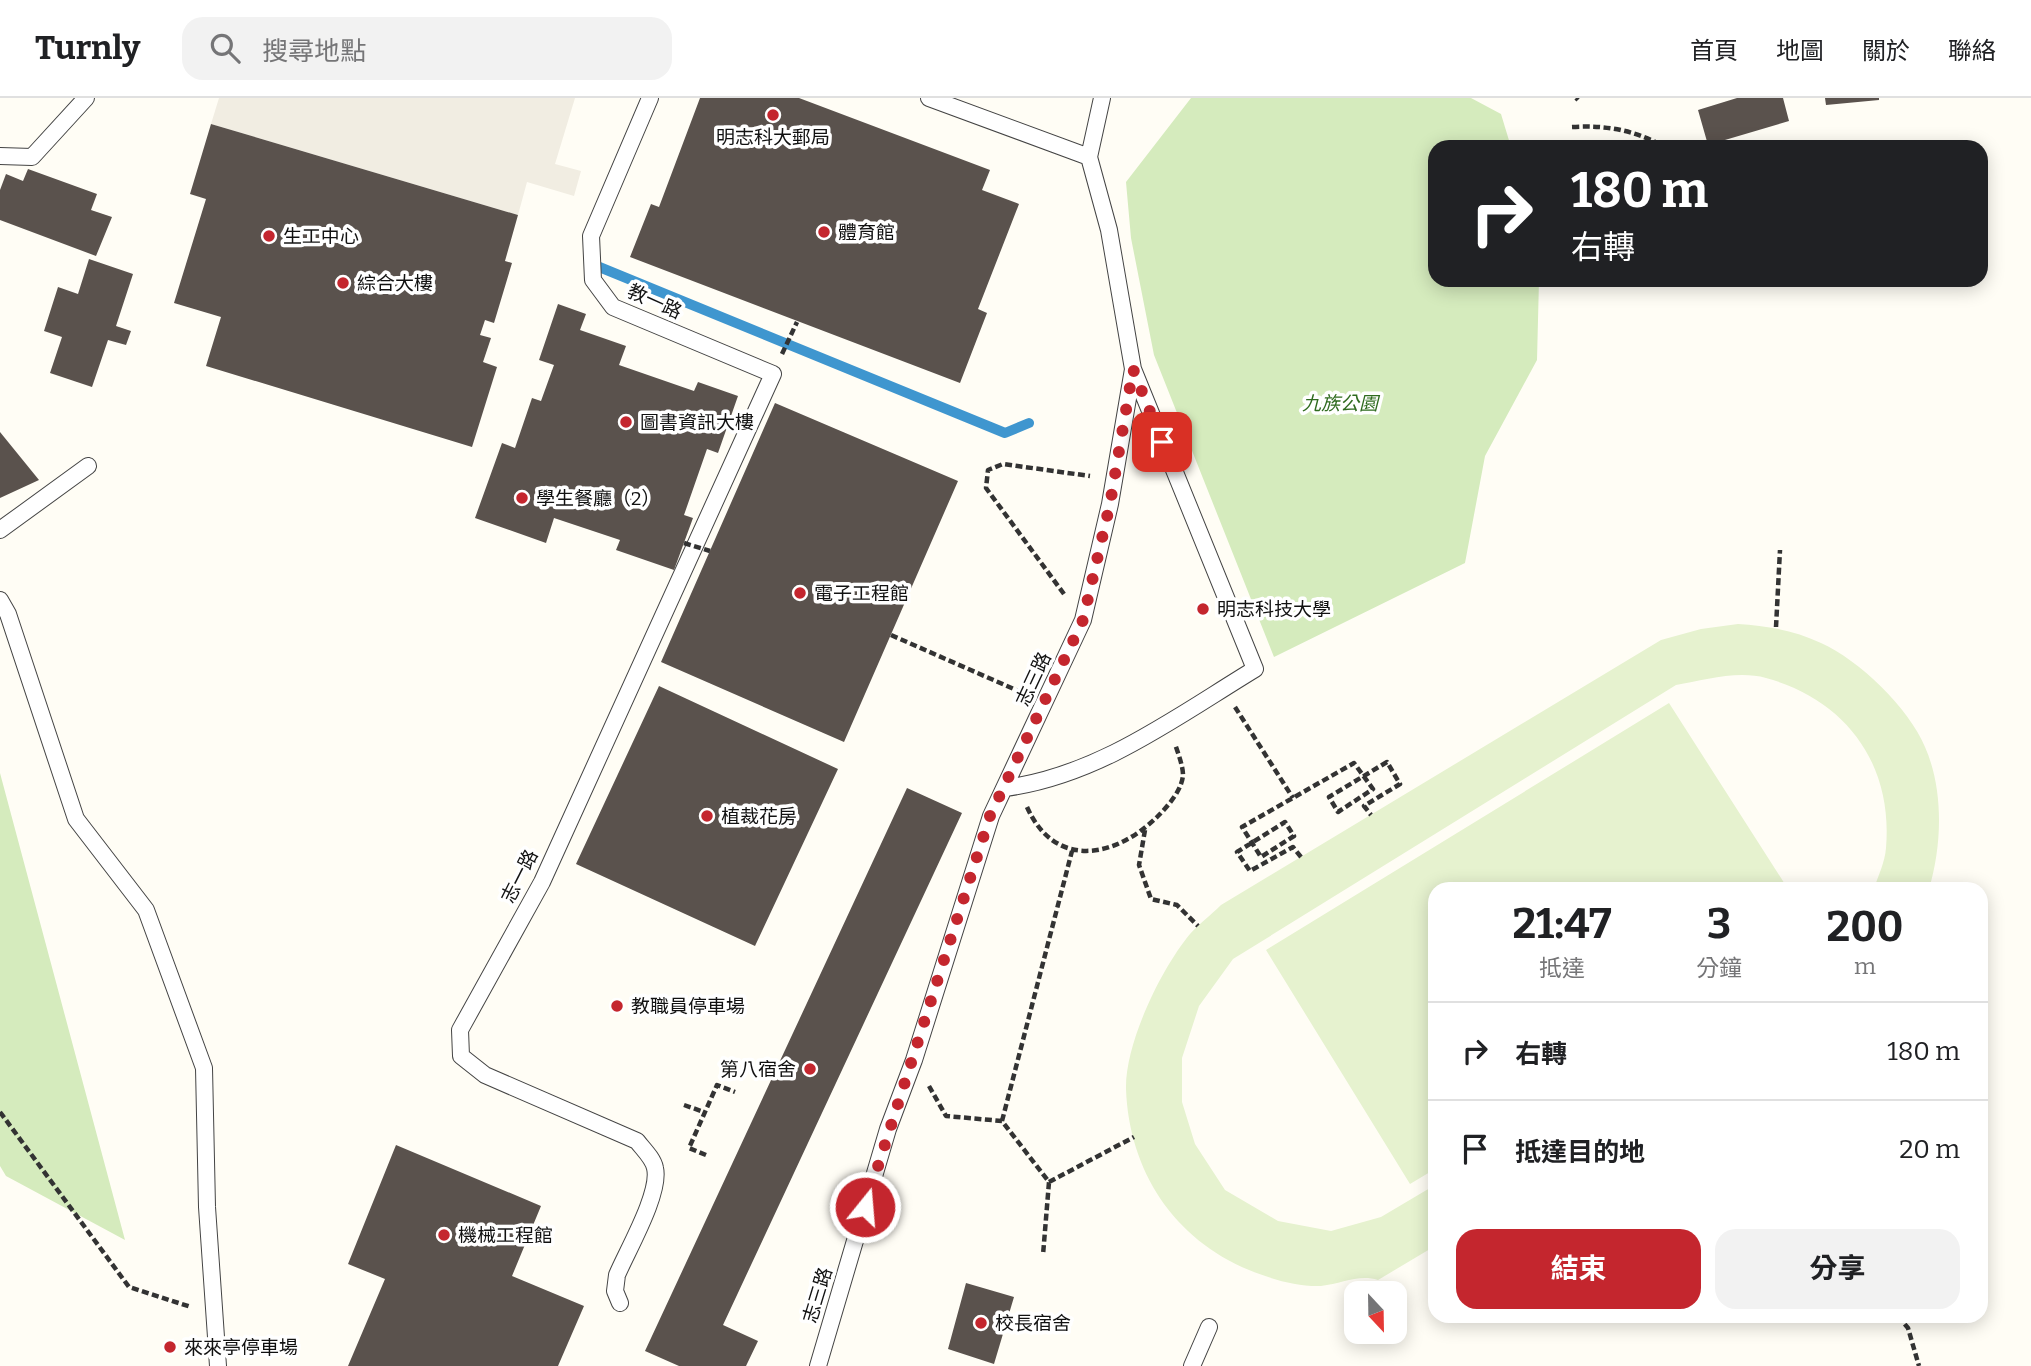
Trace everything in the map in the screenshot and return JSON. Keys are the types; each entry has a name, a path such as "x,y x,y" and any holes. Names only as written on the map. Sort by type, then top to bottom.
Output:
{"lane":[{"path":"0,156 32,157 86,98"},
{"name":"教一路","path":"650,98 591,236 593,279 613,307 773,374"},
{"path":"929,98 1089,157 1102,98"},
{"name":"志三路","path":"818,1366 888,1129 914,1060 990,816 1011,787 1083,620 1114,480 1133,369 1109,230 1089,157"},
{"path":"1011,787 1044,782 1123,750 1255,669 1133,369"},
{"name":"志一路","path":"620,1303 615,1291 617,1275 654,1186 655,1168 647,1153 637,1142 485,1075 461,1056 460,1030 542,881 773,374"},
{"path":"0,530 88,466"},
{"path":"0,600 8,614 76,819 146,910 204,1068 218,1366"},
{"path":"1192,1366 1209,1327"}],"path":[{"path":"1572,127 1602,126 1640,133 1652,140"},
{"path":"773,374 797,322"},
{"path":"1083,620 986,488 988,470 1003,464 1114,480"},
{"path":"684,543 710,551"},
{"path":"1776,627 1780,551"},
{"path":"891,635 1046,703"},
{"path":"1223,688 1293,798"},
{"path":"1011,787 1034,824 1050,841 1072,851 1098,851 1129,839 1146,828 1170,804 1183,776 1176,744 1164,725"},
{"path":"1301,857 1293,847 1250,871 1237,852 1249,844 1261,837 1273,830 1285,822 1294,836 1261,857 1255,847 1248,837 1242,827 1354,762 1360,772 1367,780 1374,789 1338,812 1329,797 1352,783 1364,776 1375,769 1387,762 1400,784 1364,806 1371,816"},
{"path":"1146,828 1139,865 1151,899 1177,905 1198,926"},
{"path":"1002,1121 1072,851"},
{"path":"914,1060 946,1116 1002,1121 1049,1182 1043,1255"},
{"path":"706,1155 689,1148 716,1085 735,1093"},
{"path":"684,1105 704,1112"},
{"path":"0,1112 129,1287 215,1314"},
{"path":"1049,1182 1134,1137"},
{"path":"1904,1323 1908,1328 1919,1366"}],"green space":[{"name":"九族公園","path":"1191,98 1471,98 1501,114 1509,140 1428,140 1428,287 1539,287 1537,360 1485,456 1465,563 1274,657 1154,355 1131,238 1126,182"},
{"path":"1738,624 1770,627 1811,639 1836,651 1866,673 1895,701 1907,717 1925,747 1931,764 1939,818 1937,855 1931,882 1877,882 1886,848 1882,790 1859,740 1820,702 1795,688 1755,676 1721,677 1676,685 1233,959 1199,1006 1182,1058 1182,1102 1195,1144 1225,1190 1278,1221 1331,1231 1381,1217 1428,1189 1428,1250 1378,1280 1357,1279 1312,1286 1285,1282 1249,1270 1222,1257 1199,1240 1178,1221 1160,1199 1146,1174 1129,1119 1126,1089 1132,1050 1147,1007 1168,967 1190,934 1221,905 1661,640 1701,629"},
{"path":"1669,703 1784,882 1428,882 1428,1173 1410,1184 1266,950"},
{"path":"0,773 125,1240 6,1176 0,1166"}],"shaded area":[{"path":"219,98 575,98 555,164 581,171 574,196 527,182 518,215 211,124"}],"building":[{"name":"體育館","path":"700,98 799,98 990,170 982,190 1019,204 978,309 987,313 960,383 630,257 651,204 659,207"},
{"path":"1737,98 1783,98 1789,121 1725,140 1707,140 1698,110"},
{"path":"1825,98 1879,98 1879,100 1826,105"},
{"name":"綜合大樓","path":"211,124 518,215 505,261 512,263 494,323 485,320 480,335 491,338 483,362 497,367 472,447 206,366 221,317 174,303 206,199 190,194"},
{"path":"28,169 97,194 91,210 112,217 96,256 0,220 0,190 6,174 23,181"},
{"path":"89,259 133,274 116,326 131,331 126,345 108,340 92,387 50,373 62,337 44,331 58,287 78,294"},
{"name":"圖書資訊大樓","path":"558,304 586,314 580,330 626,346 619,365 694,391 698,382 738,396 718,453 707,449 684,515 693,518 674,570 616,550 620,540 554,518 546,543 475,518 502,443 515,448 532,398 541,401 554,365 539,360"},
{"name":"電子工程館","path":"775,403 958,481 844,742 661,662"},
{"path":"0,432 39,480 0,498"},
{"name":"植裁花房","path":"659,686 838,769 755,946 576,864"},
{"name":"第八宿舍","path":"907,788 962,813 723,1325 758,1341 746,1366 679,1366 645,1351"},
{"name":"機械工程館","path":"396,1145 541,1206 512,1276 584,1306 558,1366 348,1366 385,1279 348,1264"},
{"name":"校長宿舍","path":"966,1283 1014,1297 994,1364 948,1349"}],"waterway":[{"path":"592,264 1005,433 1029,423"}],"place":[{"name":"明志科大郵局","path":"773,115"},
{"name":"體育館","path":"824,232"},
{"name":"生工中心","path":"269,236"},
{"name":"綜合大樓","path":"343,283"},
{"name":"圖書資訊大樓","path":"626,422"},
{"name":"學生餐廳（2）","path":"522,498"},
{"name":"電子工程館","path":"800,593"},
{"name":"明志科技大學","path":"1203,609"},
{"name":"植裁花房","path":"707,816"},
{"name":"教職員停車場","path":"617,1006"},
{"name":"第八宿舍","path":"810,1069"},
{"name":"機械工程館","path":"444,1235"},
{"name":"校長宿舍","path":"981,1323"},
{"name":"來來亭停車場","path":"170,1347"}],"route":[{"path":"865,1207 990,816 1046,703 1083,620 1110,504 1133,369 1162,442"}]}
